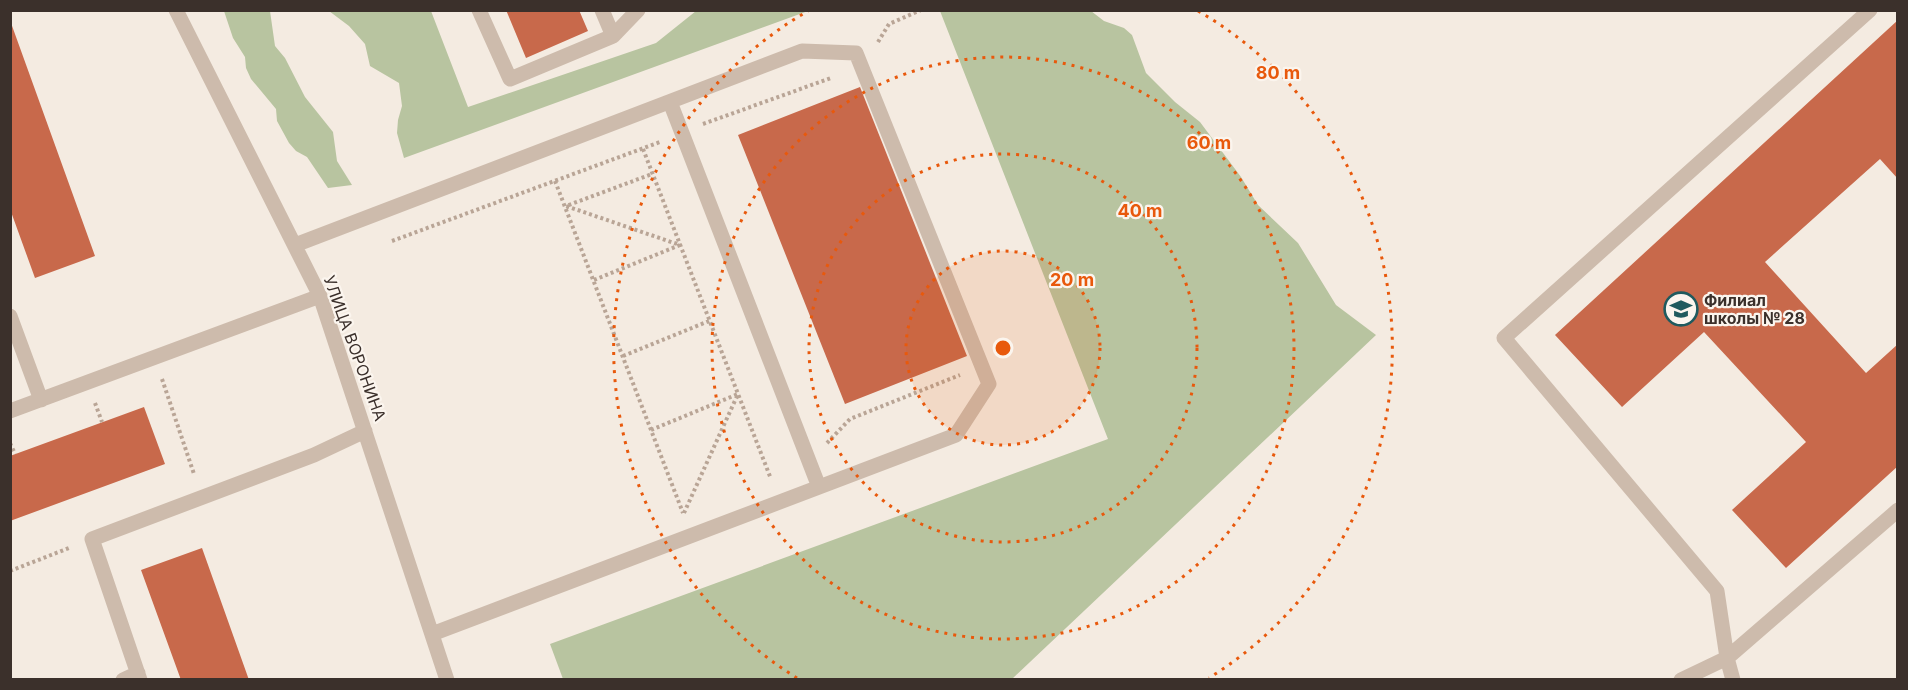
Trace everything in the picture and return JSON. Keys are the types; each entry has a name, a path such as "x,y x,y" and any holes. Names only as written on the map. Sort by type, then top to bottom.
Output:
{"street":[{"name":"УЛИЦА ВОРОНИНА","path":"177,10 320,296 447,680"},
{"path":"479,10 510,79 613,36 638,10"},
{"path":"602,10 613,36"},
{"path":"1732,680 1717,591 1504,338 1870,10"},
{"path":"295,245 802,51 856,53 989,384 956,435 432,634"},
{"path":"670,102 819,487"},
{"path":"10,411 320,296"},
{"path":"10,316 41,400"},
{"path":"123,680 139,676 93,539 314,455 365,431"},
{"path":"1682,680 1727,658 1898,510"}],"path":[{"path":"392,241 862,66 889,24 921,10"},
{"path":"643,149 771,479"},
{"path":"566,206 652,174"},
{"path":"555,181 683,514"},
{"path":"566,206 680,245"},
{"path":"594,280 680,245"},
{"path":"623,356 709,321"},
{"path":"155,357 202,498"},
{"path":"760,484 809,462 850,419 982,366"},
{"path":"651,430 738,394"},
{"path":"683,514 738,394"},
{"path":"10,443 15,454"},
{"path":"683,514 694,510"},
{"path":"10,571 93,539"}],"green space":[{"path":"224,11 270,11 275,46 285,58 305,97 333,132 337,161 352,185 328,188 307,157 296,151 289,143 277,121 276,109 251,79 246,68 245,57 233,38"},
{"path":"329,11 431,11 468,107 656,43 696,11 808,11 404,158 397,133 402,106 399,83 370,66 365,44 349,26"},
{"path":"940,11 1091,11 1104,21 1124,28 1132,35 1146,73 1175,102 1200,122 1241,177 1258,205 1298,243 1336,305 1376,335 1012,679 563,679 550,644 1108,439"}],"building":[{"path":"506,10 579,10 588,31 526,58"},
{"path":"1898,20 1898,179 1880,159 1765,262 1866,373 1898,344 1898,466 1786,568 1732,510 1806,442 1704,332 1622,407 1555,335"},
{"path":"11,23 95,256 35,278 10,209"},
{"path":"860,87 967,356 845,404 738,135"},
{"path":"144,407 165,464 10,521 10,456"},
{"path":"202,548 249,680 181,680 141,570"}],"place":[{"name":"Филиал школы № 28","path":"1681,309"}]}
